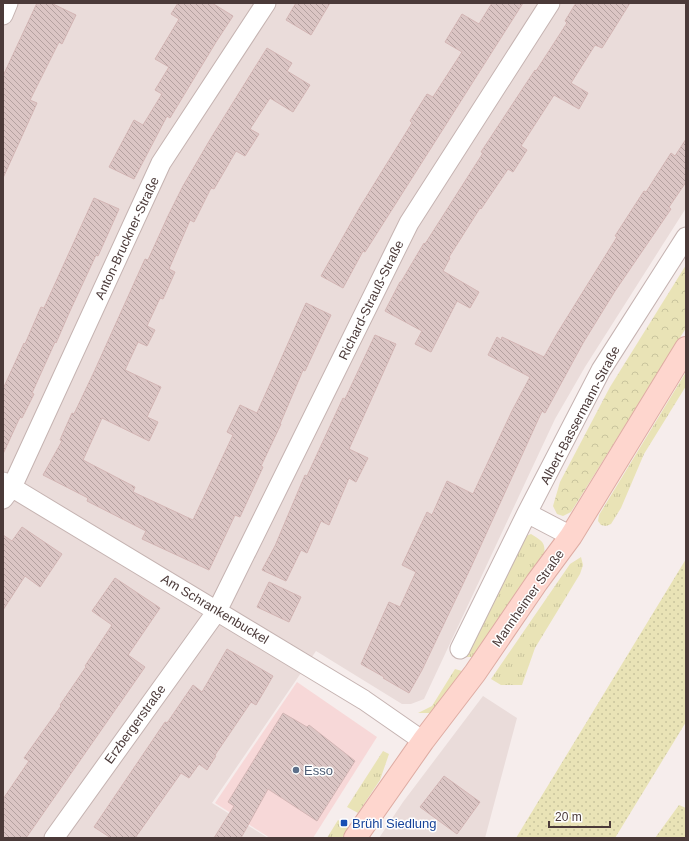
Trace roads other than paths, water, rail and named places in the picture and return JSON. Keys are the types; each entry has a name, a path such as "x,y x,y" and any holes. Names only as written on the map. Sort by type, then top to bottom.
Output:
{"main road":[{"name":"Mannheimer Straße","path":"356,838 423,741 475,673 537,582 571,536 686,348"}],"street":[{"path":"3,15 8,3"},
{"name":"Anton-Bruckner-Straße","path":"6,489 161,163 266,3"},
{"name":"Richard-Strauß-Straße","path":"217,611 409,223 550,3"},
{"name":"Albert-Bassermann-Straße","path":"460,649 527,513 601,370 686,237"},
{"name":"Am Schrankenbuckel","path":"6,489 217,611 364,700 423,741"},
{"path":"527,513 571,536"},
{"name":"Erzbergerstraße","path":"54,838 217,611"}],"place":[{"name":"Esso","path":"296,770"},
{"name":"Brühl Siedlung","path":"344,823"}]}
